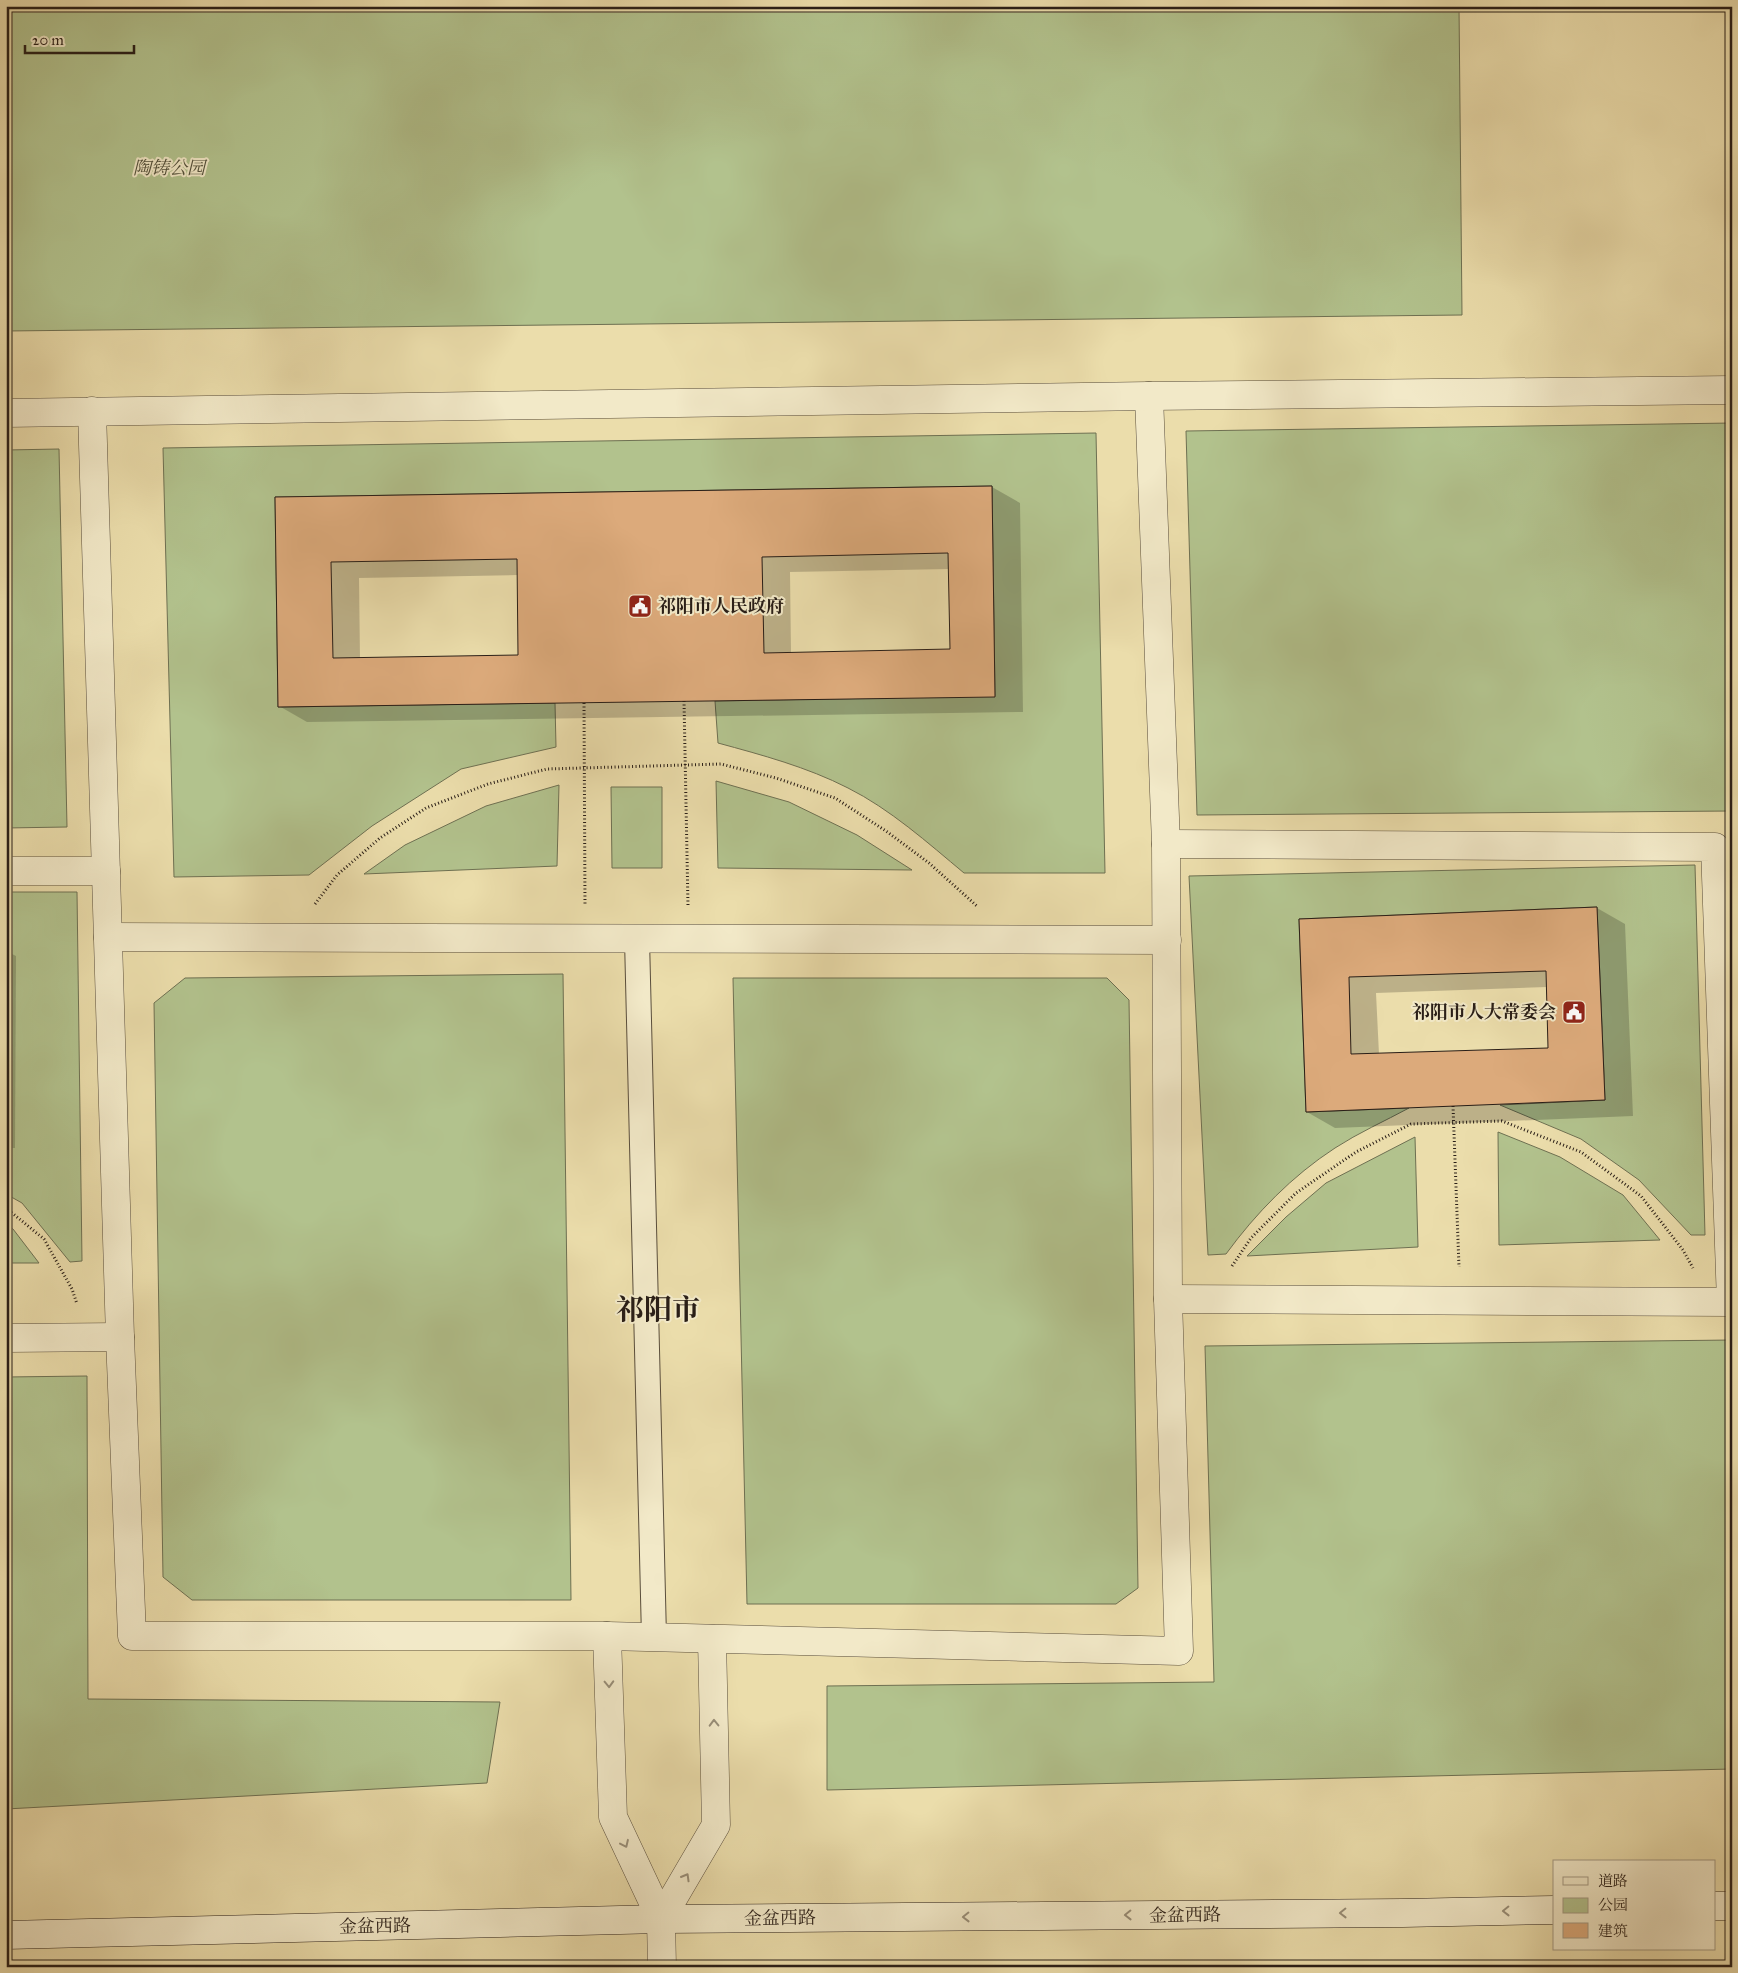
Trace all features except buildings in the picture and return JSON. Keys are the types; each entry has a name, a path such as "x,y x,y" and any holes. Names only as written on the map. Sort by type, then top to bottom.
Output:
{"street":[{"path":"6,413 1149,396 1732,390"},
{"path":"92,411 120,1337 132,1636 608,1636 1179,1651 1168,1299 1166,844 1149,396"},
{"path":"1166,844 1714,847 1731,1302 1168,1299"},
{"path":"6,872 106,871"},
{"path":"108,937 1167,940"},
{"path":"637,939 654,1637"},
{"path":"6,1338 120,1337"},
{"path":"608,1636 613,1817 661,1919 662,1967"},
{"path":"661,1919 716,1825 712,1639"},
{"path":"1716,1906 1732,1906"},
{"name":"金盆西路","path":"6,1935 661,1919 1553,1910"}],"path":[{"path":"684,701 688,939"},
{"path":"584,702 585,938"},
{"path":"288,938 342,870 380,838 426,808 488,784 546,768 721,764 776,778 835,798 886,831 929,863 1015,940"},
{"path":"1453,1106 1460,1300"},
{"path":"1208,1299 1251,1238 1296,1193 1356,1152 1411,1124 1502,1121 1581,1152 1641,1196 1683,1250 1712,1301"},
{"path":"6,1208 44,1239 72,1289 90,1337"}],"green space":[{"name":"陶铸公园","path":"6,6 1459,6 1462,315 6,331"},
{"path":"1732,423 1732,811 1197,815 1186,431"},
{"path":"1096,433 1105,873 964,873 923,838 864,796 800,768 718,743 715,701 995,696 992,486 275,497 278,707 555,703 556,747 461,769 372,826 309,875 174,877 163,448"},
{"path":"59,449 67,827 6,828 6,450"},
{"path":"716,781 789,802 857,835 912,870 718,868"},
{"path":"559,785 557,866 364,874 405,845 486,806"},
{"path":"611,787 662,787 662,868 612,868"},
{"path":"1695,865 1705,1235 1691,1235 1639,1180 1581,1139 1500,1105 1605,1100 1597,907 1299,919 1306,1112 1409,1108 1353,1137 1319,1159 1262,1210 1226,1254 1208,1255 1189,876"},
{"path":"6,892 77,892 82,1261 70,1262 22,1203 6,1194"},
{"path":"563,974 571,1600 192,1600 163,1577 154,1003 185,978"},
{"path":"733,978 1107,978 1129,1000 1138,1588 1116,1604 747,1604"},
{"path":"1498,1132 1560,1157 1623,1195 1660,1240 1499,1245"},
{"path":"1415,1137 1418,1247 1247,1256 1286,1217 1326,1183"},
{"path":"6,1224 13,1229 39,1263 6,1263"},
{"path":"1732,1340 1732,1769 827,1790 827,1686 1214,1682 1205,1346"},
{"path":"87,1376 88,1699 500,1702 487,1783 6,1809 6,1377"}],"place":[{"name":"祁阳市人民政府","path":"640,606"},
{"name":"祁阳市人大常委会","path":"1574,1012"}],"district":[{"name":"祁阳市","path":"658,1309"}]}
